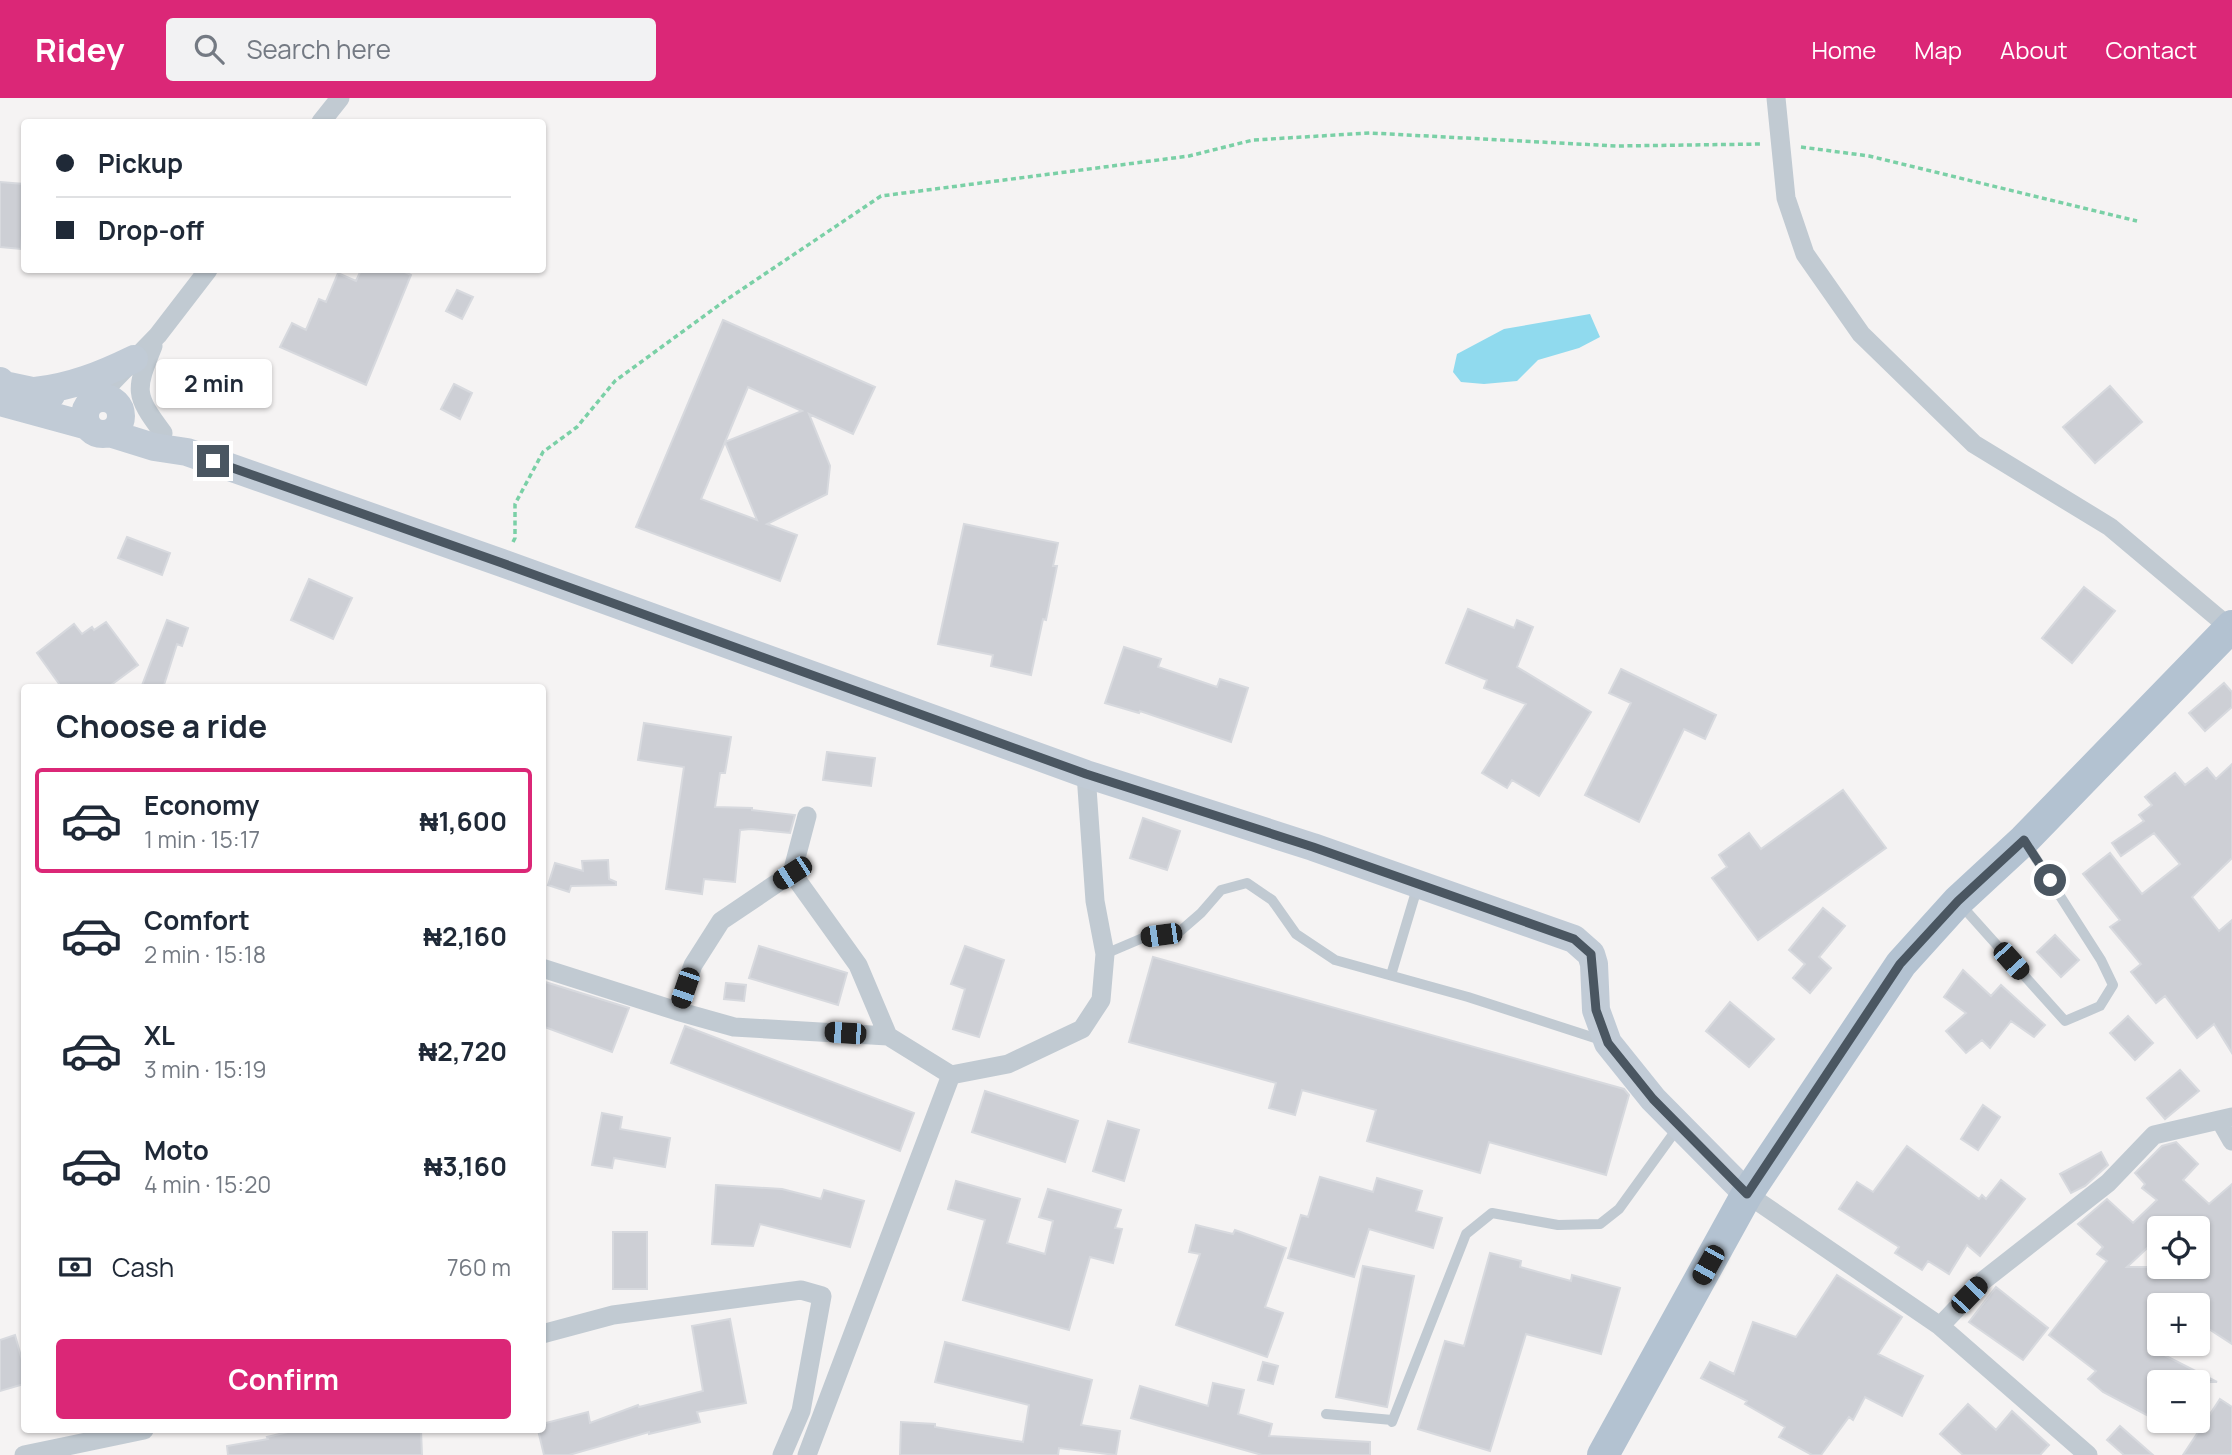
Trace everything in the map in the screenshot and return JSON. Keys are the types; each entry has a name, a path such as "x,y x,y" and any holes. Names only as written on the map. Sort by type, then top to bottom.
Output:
{"main road":[{"path":"1603,1455 1747,1194 1900,964 1958,901 2024,840 2231,627"}],"street":[{"path":"323,119 340,98"},
{"path":"1776,98 1786,198 1805,254 1861,334 1974,444 2110,527 2231,627"},
{"path":"100,416 134,359 158,335 206,273"},
{"path":"158,335 139,385 142,404 163,433 187,452"},
{"path":"35,391 60,388 100,376 134,359"},
{"path":"0,381 4,385 35,391 100,416 163,433"},
{"path":"0,402 100,416 154,447 187,452 1086,774 1419,883 1574,939 1591,954 1596,1010 1608,1043 1653,1099 1679,1126 1747,1194 1940,1326 2088,1455"},
{"path":"546,969 734,1027 888,1036 951,1075 1008,1064 1082,1029 1101,1000 1105,954 1095,901 1086,774"},
{"path":"677,1011 693,965 721,920 792,873 807,816"},
{"path":"792,873 858,965 888,1036"},
{"path":"807,1455 951,1075"},
{"path":"1940,1326 1984,1280 2109,1183 2154,1135 2226,1118 2232,1140"},
{"path":"546,1333 612,1315 801,1290 822,1296 802,1412 782,1455"},
{"path":"24,1455 130,1433"}],"lane":[{"path":"1958,901 2065,1020 2100,1006 2112,985 2101,960 2024,840"},
{"path":"1105,954 1145,937 1178,933 1201,913 1221,890 1247,883 1272,900 1296,934 1335,960 1468,997 1608,1043"},
{"path":"1391,975 1419,883"},
{"path":"1326,1415 1392,1421 1466,1234 1492,1213 1558,1225 1601,1224 1619,1209 1679,1126"}],"path":[{"path":"502,563 515,538 515,504 543,452 577,427 615,381 726,300 881,196 1189,156 1253,140 1370,133 1615,146 1779,144 1869,156 2137,221"}],"water":[{"path":"1590,314 1600,337 1579,348 1538,360 1517,381 1484,384 1461,382 1453,372 1457,354 1504,329"}],"building":[{"path":"0,182 21,184 21,249 0,247"},
{"path":"338,273 356,281 360,273 411,275 366,385 280,347 292,323 306,330 319,299 326,302"},
{"path":"457,290 473,297 462,319 446,311"},
{"path":"723,320 875,387 853,434 809,414 830,466 827,494 767,524 797,535 780,581 636,527","holes":["748,387 802,411 725,442","725,442 757,520 701,499"]},
{"path":"454,384 472,393 460,419 441,409"},
{"path":"2110,386 2142,422 2095,463 2063,427"},
{"path":"964,524 1058,543 1053,566 1057,566 1046,620 1043,619 1031,675 991,666 993,655 938,644"},
{"path":"127,537 170,553 162,575 118,558"},
{"path":"309,579 352,598 333,639 291,620"},
{"path":"2084,587 2115,611 2072,663 2042,638"},
{"path":"1468,609 1514,628 1517,620 1533,627 1517,667 1591,712 1539,796 1512,780 1507,788 1482,773 1526,704 1484,688 1487,680 1446,663"},
{"path":"167,620 188,628 182,646 177,644 164,684 143,684"},
{"path":"106,622 138,665 112,684 59,684 37,653 74,624 82,634 92,627 94,630"},
{"path":"1124,647 1161,659 1158,667 1217,687 1220,679 1248,688 1231,742 1140,711 1139,713 1105,703"},
{"path":"1621,669 1716,715 1705,739 1684,729 1639,822 1585,795 1631,703 1609,693"},
{"path":"2224,683 2232,692 2232,707 2205,731 2189,713"},
{"path":"644,723 731,737 725,773 720,773 715,807 752,808 795,815 790,833 740,830 735,882 704,879 702,894 666,889 684,767 638,760"},
{"path":"827,752 875,758 871,786 823,780"},
{"path":"2232,764 2232,858 2192,897 2219,931 2232,920 2232,1053 2214,1024 2197,1038 2165,996 2156,1003 2131,972 2141,964 2110,927 2120,920 2083,874 2110,853 2142,894 2180,864 2154,833 2121,856 2112,843 2144,821 2139,815 2152,805 2145,797 2175,773 2185,785 2207,768 2216,779"},
{"path":"1843,790 1886,848 1758,940 1712,878 1727,867 1719,855 1749,833 1761,849"},
{"path":"1143,818 1180,831 1167,870 1130,858"},
{"path":"608,860 609,879 616,882 616,885 571,886 569,892 548,885 555,863 583,871 582,861"},
{"path":"1823,908 1845,926 1819,957 1831,968 1810,993 1793,978 1805,964 1789,950"},
{"path":"2055,935 2079,960 2061,977 2037,952"},
{"path":"759,946 847,973 838,1005 749,978"},
{"path":"965,946 1004,960 979,1037 953,1029 965,989 951,984"},
{"path":"1153,957 1624,1089 1629,1095 1606,1175 1489,1142 1480,1173 1367,1141 1376,1110 1302,1090 1295,1115 1269,1108 1276,1083 1129,1042"},
{"path":"1963,970 1991,996 2001,985 2045,1025 2034,1037 2011,1021 1990,1048 1982,1040 1966,1053 1946,1031 1966,1013 1944,997"},
{"path":"546,982 629,1008 612,1052 546,1027"},
{"path":"726,983 746,985 744,1001 724,999"},
{"path":"1730,1002 1774,1039 1749,1067 1706,1031"},
{"path":"2128,1016 2153,1043 2135,1060 2110,1033"},
{"path":"685,1026 914,1113 900,1151 671,1063"},
{"path":"2180,1070 2199,1091 2165,1119 2147,1098"},
{"path":"985,1091 1078,1121 1065,1162 972,1132"},
{"path":"1983,1105 2000,1117 1978,1150 1961,1139"},
{"path":"602,1113 622,1117 620,1129 670,1138 665,1167 614,1158 612,1168 592,1165"},
{"path":"1108,1121 1139,1130 1124,1181 1093,1171"},
{"path":"2176,1142 2198,1164 2183,1180 2209,1204 2232,1184 2232,1344 2210,1330 2210,1293 2147,1293 2147,1356 2166,1356 2193,1370 2147,1370 2147,1415 2103,1392 2088,1379 2096,1371 2049,1335 2107,1261 2097,1254 2103,1247 2078,1224 2107,1199 2133,1223 2157,1200 2142,1188 2145,1184 2135,1173 2162,1146"},
{"path":"1907,1146 1979,1199 1982,1195 1986,1199 2001,1180 2025,1199 1980,1256 1967,1245 1949,1274 1928,1261 1922,1270 1895,1253 1899,1247 1839,1209 1857,1182 1873,1192"},
{"path":"2101,1152 2108,1165 2085,1186 2071,1193 2060,1174"},
{"path":"1320,1177 1373,1192 1377,1178 1422,1191 1416,1211 1442,1218 1433,1248 1369,1229 1354,1277 1288,1258 1301,1215 1308,1217"},
{"path":"956,1181 1020,1199 1007,1243 1045,1254 1053,1221 1039,1217 1048,1189 1121,1210 1115,1228 1122,1229 1113,1263 1090,1257 1069,1330 963,1300 985,1220 948,1209"},
{"path":"716,1185 782,1189 821,1199 824,1190 864,1201 850,1247 760,1224 753,1246 712,1244"},
{"path":"1196,1225 1233,1234 1235,1230 1286,1248 1265,1307 1283,1313 1267,1357 1176,1325 1200,1254 1189,1252"},
{"path":"613,1232 647,1232 647,1289 613,1289"},
{"path":"1490,1253 1521,1261 1520,1267 1571,1281 1572,1275 1620,1288 1601,1354 1526,1334 1490,1451 1418,1429 1445,1341 1464,1346"},
{"path":"1363,1266 1414,1276 1387,1407 1336,1397"},
{"path":"1837,1275 1902,1317 1878,1354 1923,1376 1902,1416 1865,1397 1853,1420 1849,1417 1821,1455 1812,1455 1779,1437 1785,1427 1745,1404 1747,1401 1701,1378 1710,1362 1734,1374 1753,1322 1796,1337"},
{"path":"1996,1287 2048,1328 2023,1360 1969,1322"},
{"path":"730,1319 746,1403 697,1412 700,1422 649,1432 569,1455 544,1455 539,1433 546,1433 546,1423 588,1412 590,1423 638,1405 639,1407 703,1391 692,1326"},
{"path":"15,1335 21,1356 21,1385 0,1391 0,1340"},
{"path":"945,1342 1092,1380 1081,1425 1120,1431 1116,1455 1059,1448 1058,1455 900,1455 901,1422 935,1424 935,1427 1023,1442 1029,1405 935,1382"},
{"path":"1263,1362 1278,1366 1273,1384 1258,1380"},
{"path":"1213,1383 1244,1390 1238,1414 1272,1424 1269,1436 1370,1442 1370,1455 1262,1455 1131,1418 1140,1386 1208,1406"},
{"path":"2220,1399 2232,1407 2232,1455 2183,1455 2198,1433 2210,1433 2210,1414"},
{"path":"1968,1404 1996,1430 2012,1411 2049,1445 2040,1455 1963,1455 1940,1434"},
{"path":"2120,1426 2153,1455 2124,1455 2107,1440"},
{"path":"284,1433 421,1433 422,1455 228,1455 227,1446 268,1439 267,1437"}],"route":[{"path":"213,461 1086,774 1313,847 1574,939 1591,954 1596,1010 1608,1043 1653,1099 1747,1194 1900,964 1958,901 2024,840 2050,880"}]}
